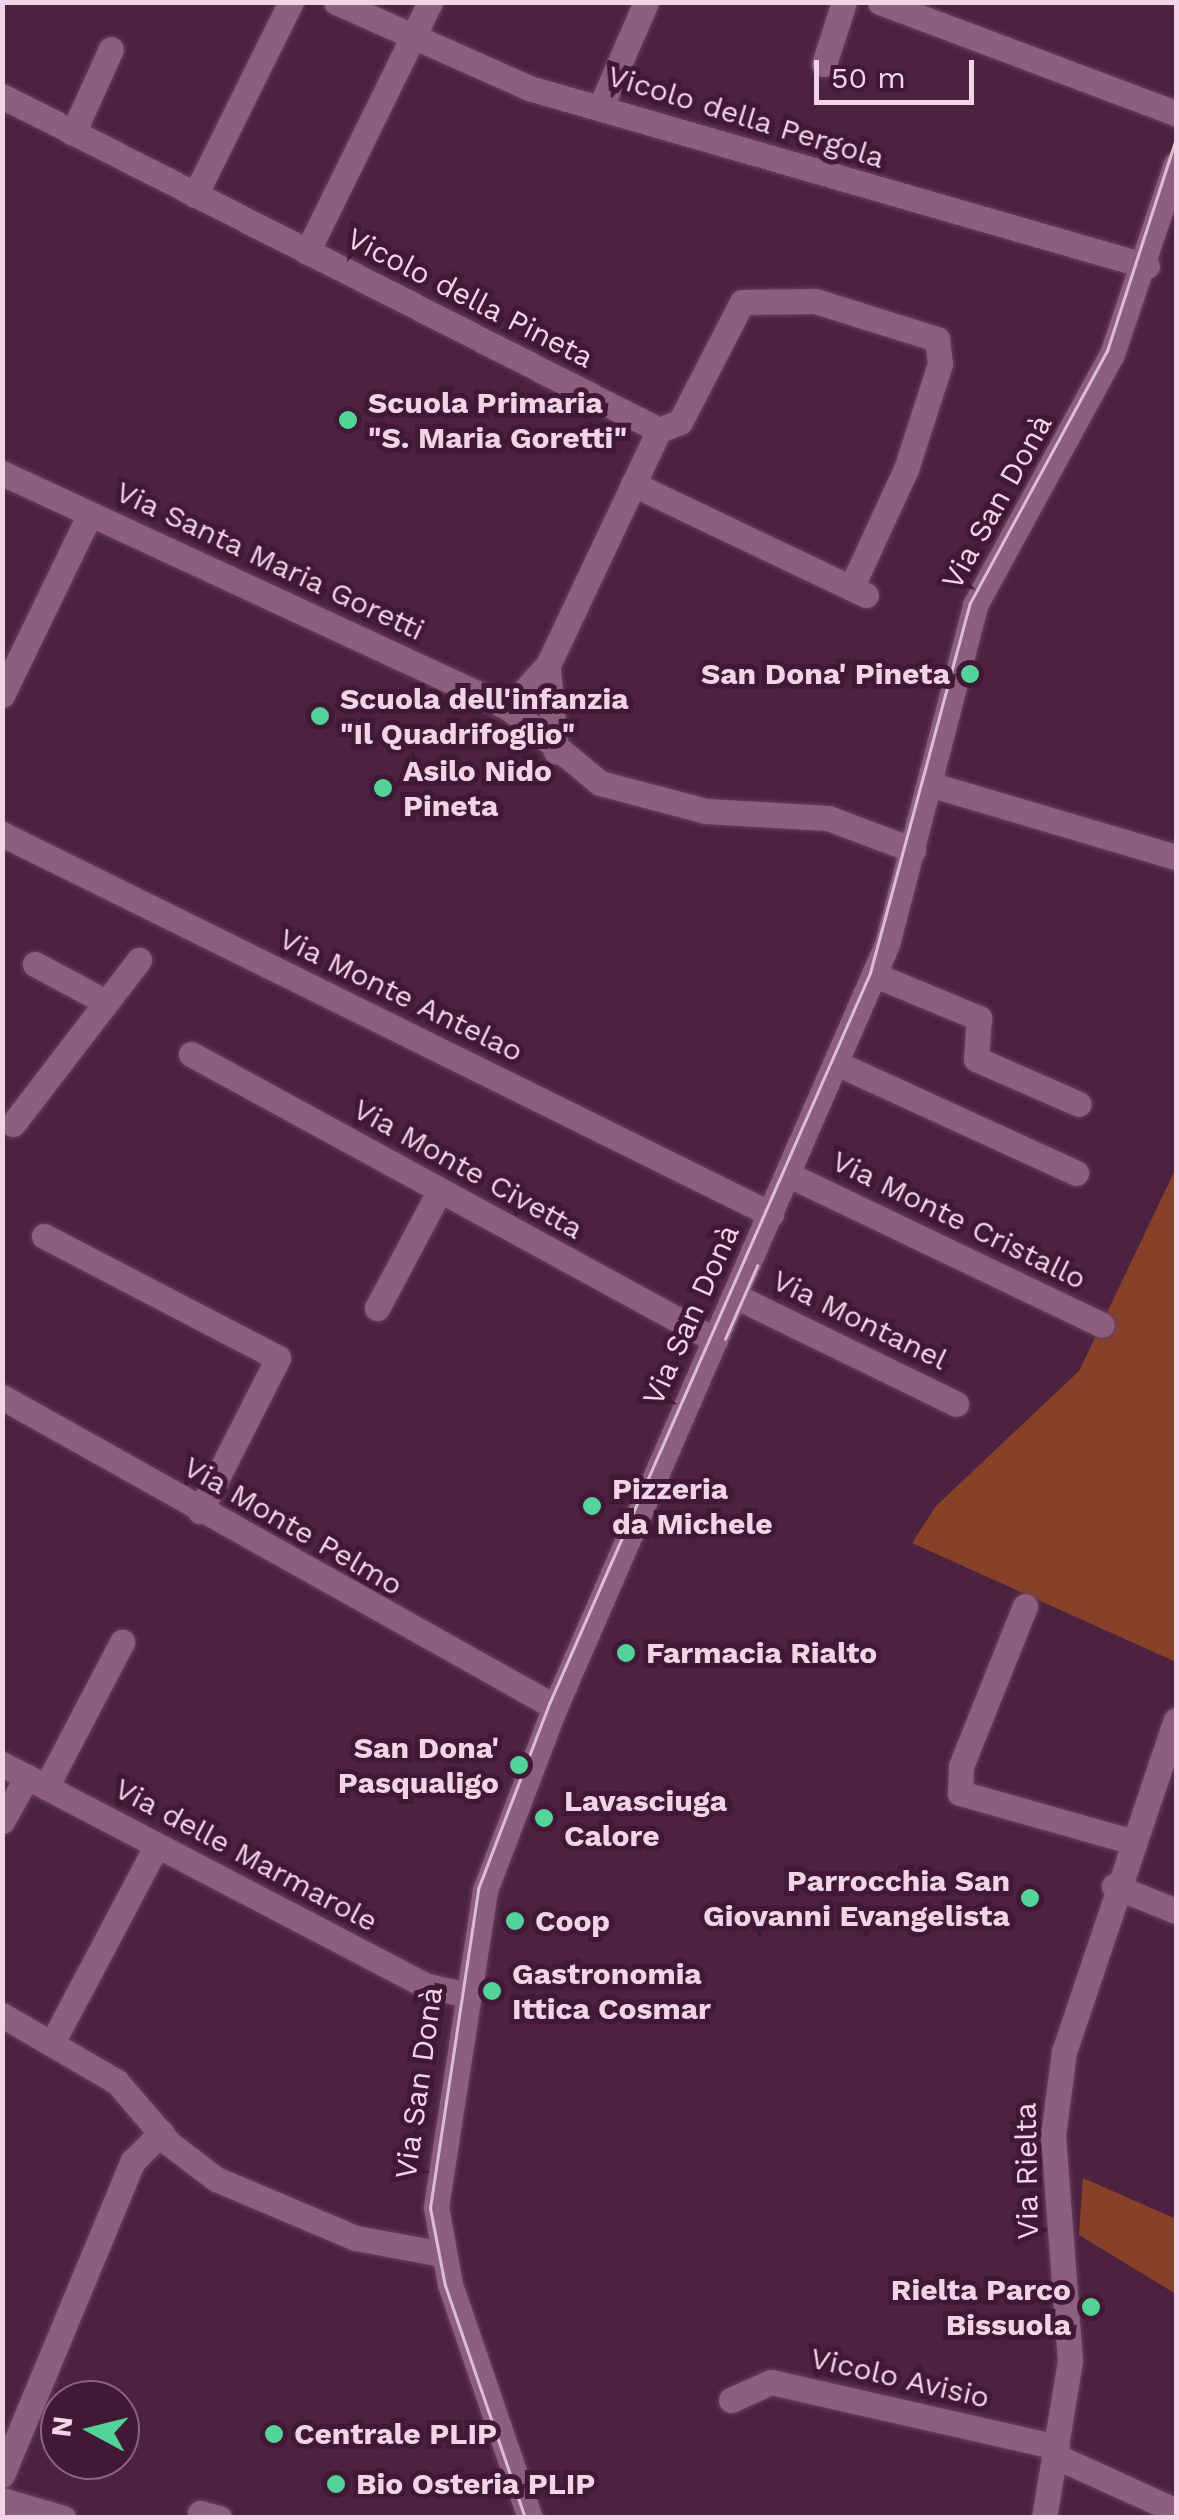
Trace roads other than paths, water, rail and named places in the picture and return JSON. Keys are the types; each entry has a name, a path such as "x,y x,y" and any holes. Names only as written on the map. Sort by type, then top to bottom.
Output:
{"street":[{"path":"195,195 291,2"},
{"name":"Vicolo della Pergola","path":"336,2 476,71 1147,266"},
{"path":"307,252 430,2"},
{"path":"601,106 646,2"},
{"path":"824,64 844,2"},
{"path":"880,2 1176,113"},
{"path":"73,132 111,49"},
{"name":"Vicolo della Pineta","path":"2,96 659,430"},
{"name":"Via San Donà","path":"530,2518 442,2254 436,2186 463,1994 492,1866 554,1706 874,975 914,850 976,605 1096,388 1147,266 1176,164"},
{"path":"634,484 858,592 906,469 940,364 937,340 815,301 742,302 680,422 659,430 548,664 509,708 556,752 600,783 646,799 732,814 808,814 914,850"},
{"name":"Via Santa Maria Goretti","path":"2,473 509,708"},
{"path":"2,694 90,514"},
{"path":"548,664 556,752"},
{"path":"929,784 1176,858"},
{"name":"Via Monte Antelao","path":"2,834 771,1214"},
{"path":"6,1128 102,1000 139,960"},
{"path":"35,964 102,1000"},
{"path":"874,975 979,1018 976,1059 1079,1104"},
{"name":"Via Monte Civetta","path":"191,1054 715,1340"},
{"path":"836,1063 1076,1173"},
{"name":"Via Monte Cristallo","path":"787,1174 1102,1325"},
{"path":"377,1308 439,1192"},
{"path":"44,1236 278,1358 200,1512"},
{"name":"Via Montanel","path":"735,1296 956,1404"},
{"name":"Via Monte Pelmo","path":"2,1398 200,1512 554,1706"},
{"path":"1026,1606 961,1766 960,1794 1130,1842"},
{"path":"2,1821 36,1782 122,1642"},
{"name":"Via Rielta","path":"1044,2518 1070,2361 1058,2090 1114,1886 1176,1720"},
{"name":"Via delle Marmarole","path":"2,1764 424,1986 463,1994"},
{"path":"52,2043 157,1846"},
{"path":"1114,1886 1176,1911"},
{"path":"2,2016 117,2082 161,2133 237,2189 388,2248 442,2254"},
{"path":"2,2475 134,2161 161,2133"},
{"name":"Vicolo Avisio","path":"730,2400 771,2382 1056,2452 1176,2511"},
{"path":"2,2500 63,2518"}],"tram line":[{"path":"525,2518 445,2286 430,2208 478,1889 549,1704 870,973 970,603 1107,351 1176,139"},
{"path":"725,1339 757,1266"}],"place":[{"name":"Scuola Primaria \"S. Maria Goretti\"","path":"348,420"},
{"name":"San Dona' Pineta","path":"970,674"},
{"name":"Scuola dell'infanzia \"Il Quadrifoglio\"","path":"320,716"},
{"name":"Asilo Nido Pineta","path":"383,788"},
{"name":"Pizzeria da Michele","path":"592,1506"},
{"name":"Farmacia Rialto","path":"626,1653"},
{"name":"San Dona' Pasqualigo","path":"519,1765"},
{"name":"Lavasciuga Calore","path":"544,1818"},
{"name":"Parrocchia San Giovanni Evangelista","path":"1030,1898"},
{"name":"Coop","path":"515,1921"},
{"name":"Gastronomia Ittica Cosmar","path":"492,1991"},
{"name":"Rielta Parco Bissuola","path":"1091,2307"},
{"name":"Centrale PLIP","path":"274,2434"},
{"name":"Bio Osteria PLIP","path":"336,2484"}]}
